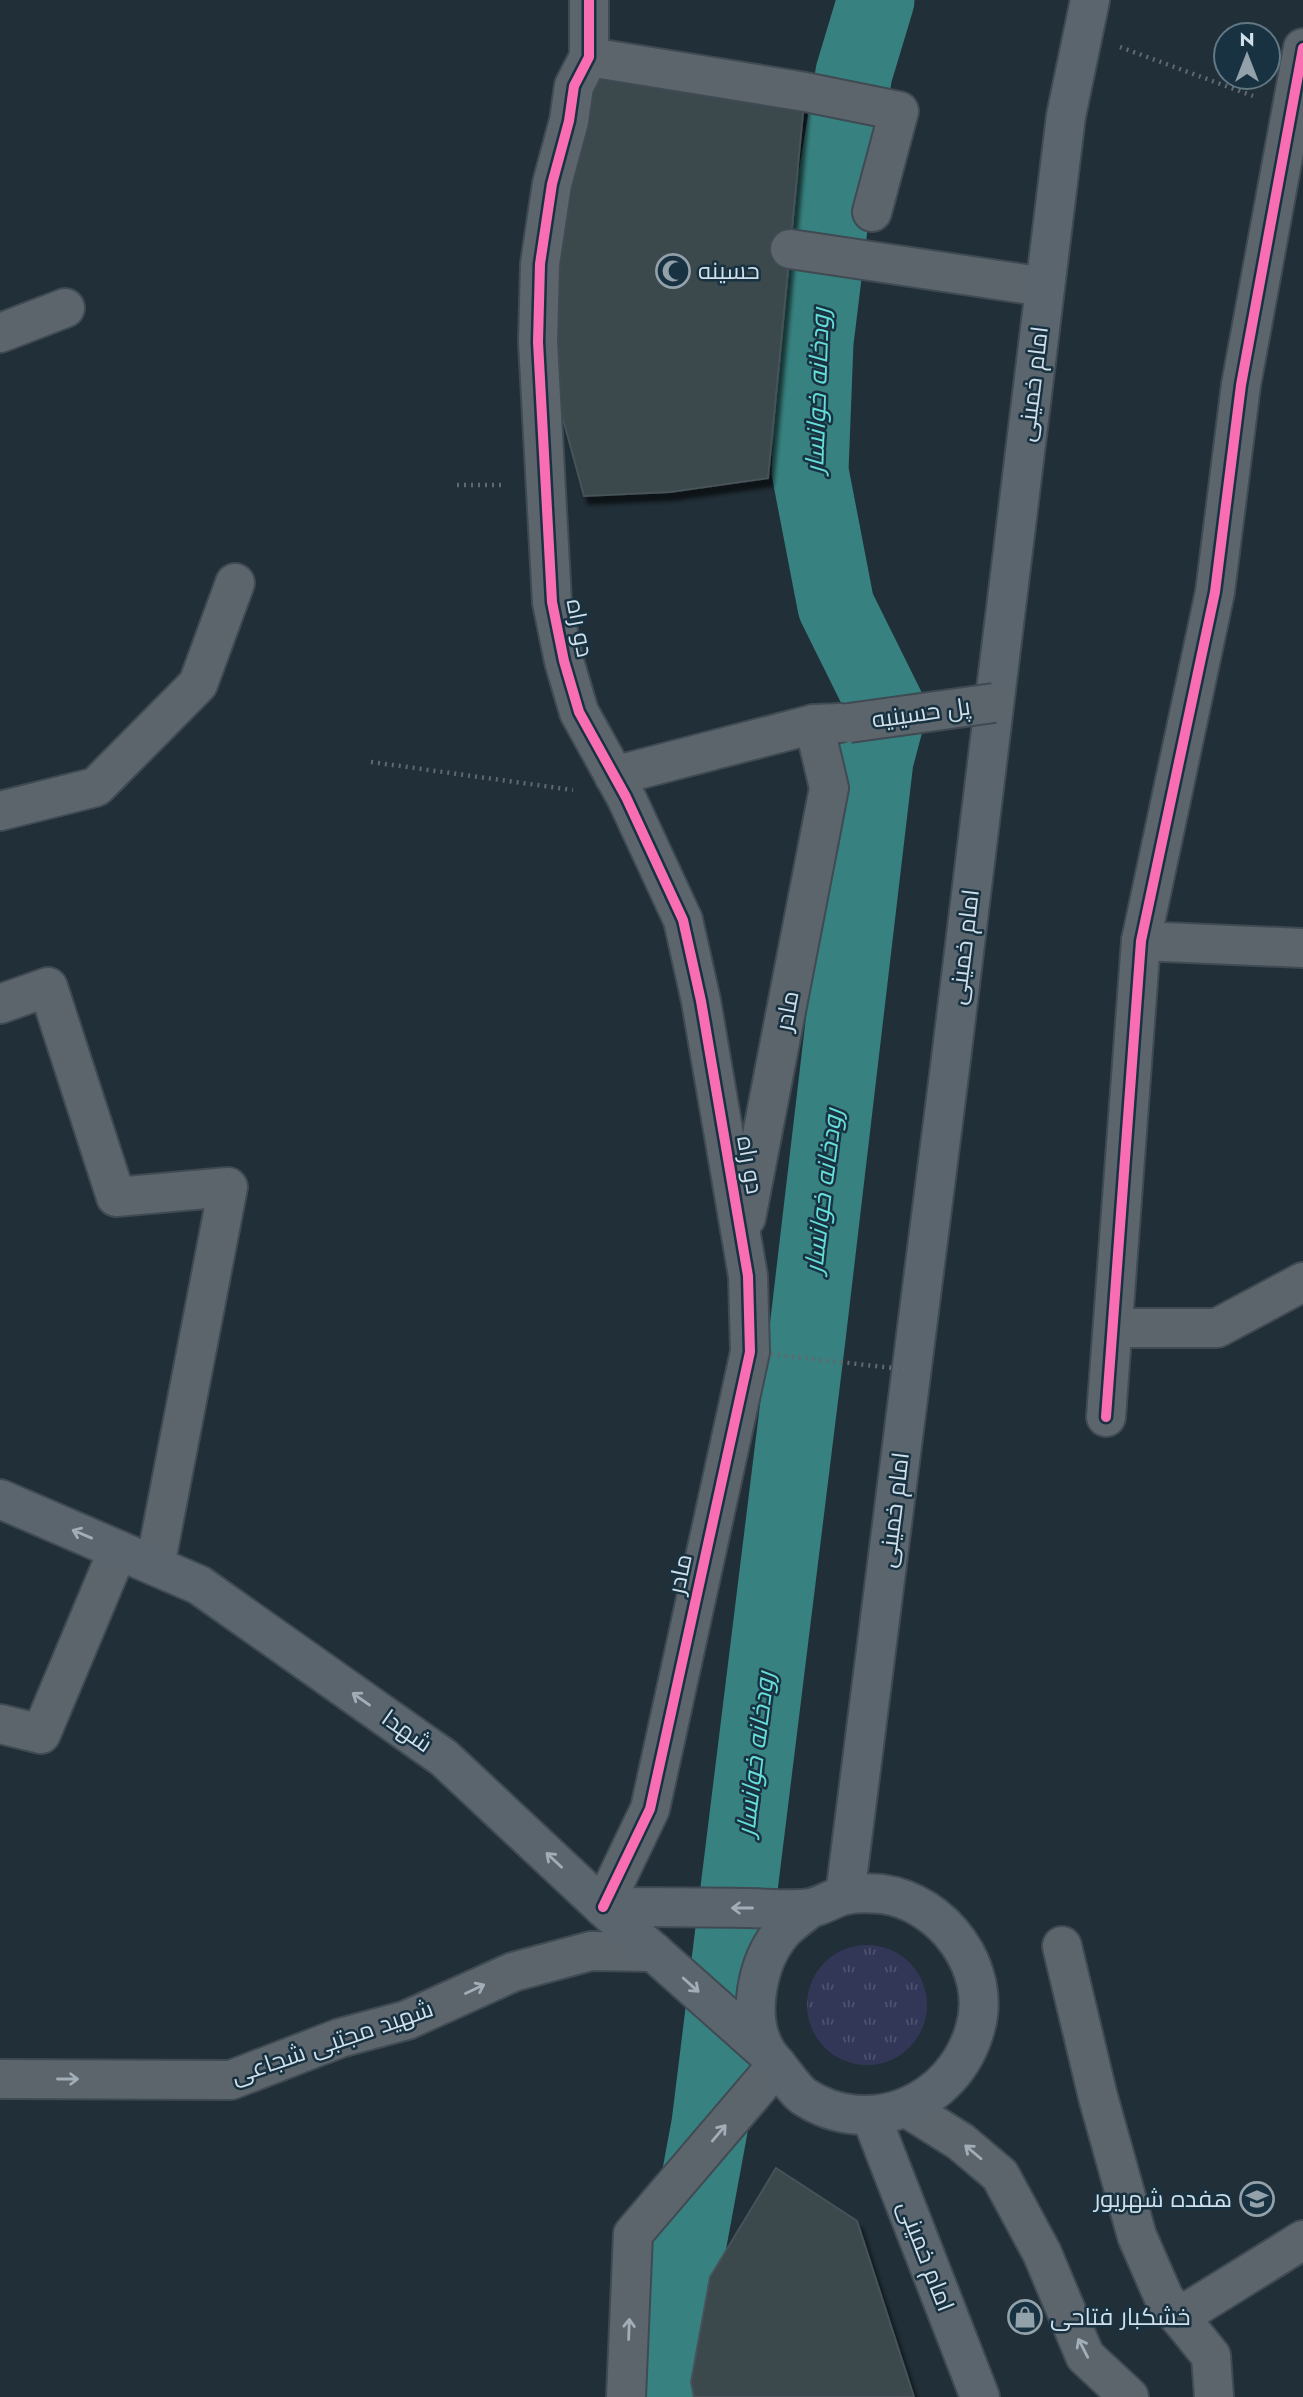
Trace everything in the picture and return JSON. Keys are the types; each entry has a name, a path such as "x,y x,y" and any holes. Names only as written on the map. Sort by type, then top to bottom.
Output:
{"main road":[{"name":"امام خمینی","path":"828,1902 911,1370 1066,116 1087,16"},
{"name":"شهدا","path":"0,1499 199,1585 444,1758 603,1907 771,2058"},
{"path":"603,1907 828,1902 882,1894 917,1905 947,1926 968,1956 978,1991 976,2028 962,2062 939,2090 889,2112 835,2111 801,2095 771,2058 759,2035 755,1999 763,1963 782,1932 828,1902"},
{"name":"امام خمینی","path":"889,2112 980,2397"}],"street":[{"name":"دو راه","path":"589,0 589,57 574,86 569,121 552,184 540,264 538,342 552,602 564,661 579,712 620,786 683,920 701,1001 742,1241"},
{"path":"1106,1417 1141,941 1216,592 1241,385 1303,48"},
{"path":"589,57 805,92 899,111 872,212"},
{"path":"790,249 1045,287"},
{"path":"0,332 65,308"},
{"path":"0,811 96,787 198,684 235,583"},
{"name":"پل حسینیه","path":"620,786 831,724 994,703"},
{"name":"مادر","path":"603,1907 650,1809 750,1352 748,1276 742,1241 829,788 831,724"},
{"path":"1141,941 1303,948"},
{"path":"0,1004 48,987 116,1197 228,1187 155,1566"},
{"path":"1113,1328 1217,1328 1303,1282"},
{"path":"0,1724 41,1734 118,1550"},
{"path":"1062,1946 1098,2097 1137,2236 1164,2298 1211,2356 1214,2397"},
{"name":"شهید مجتبی شجاعی","path":"0,2079 231,2080 340,2038 407,2020 513,1972 592,1951 654,1952"},
{"path":"626,2397 633,2234 771,2058"},
{"path":"889,2112 961,2142 1000,2175 1042,2253 1085,2356 1129,2397"},
{"path":"1179,2316 1303,2240"}],"path":[{"path":"1087,16 1291,111"},
{"path":"371,762 620,786"},
{"path":"750,1352 911,1370"}],"green space":[{"path":"867,1945 890,1950 909,1963 922,1982 927,2005 922,2028 909,2047 890,2060 867,2065 844,2060 825,2047 812,2028 807,2005 812,1982 825,1963 844,1950"}],"building":[{"name":"حسینه","path":"596,74 805,92 768,478 670,492 584,496 560,408 555,293 568,192"},
{"path":"776,2168 857,2221 914,2397 694,2397 691,2382 710,2277"}],"waterway":[{"name":"رودخانه خوانسار","path":"663,2397 662,2384 710,2124 875,760 888,711 836,606 810,471 815,342 831,211 854,73 876,0"}],"cycle path":[{"path":"589,0 589,57 574,86 569,121 552,184 540,264 538,342 552,602 564,661 579,712 626,797 683,920 701,1001 748,1276 750,1352 650,1809 603,1907"},
{"path":"1106,1417 1141,941 1215,592 1241,385 1303,48"}],"place":[{"name":"حسینه","path":"673,271"},
{"name":"هفده شهریور","path":"1257,2199"},
{"name":"خشکبار فتاحی","path":"1025,2317"}]}
